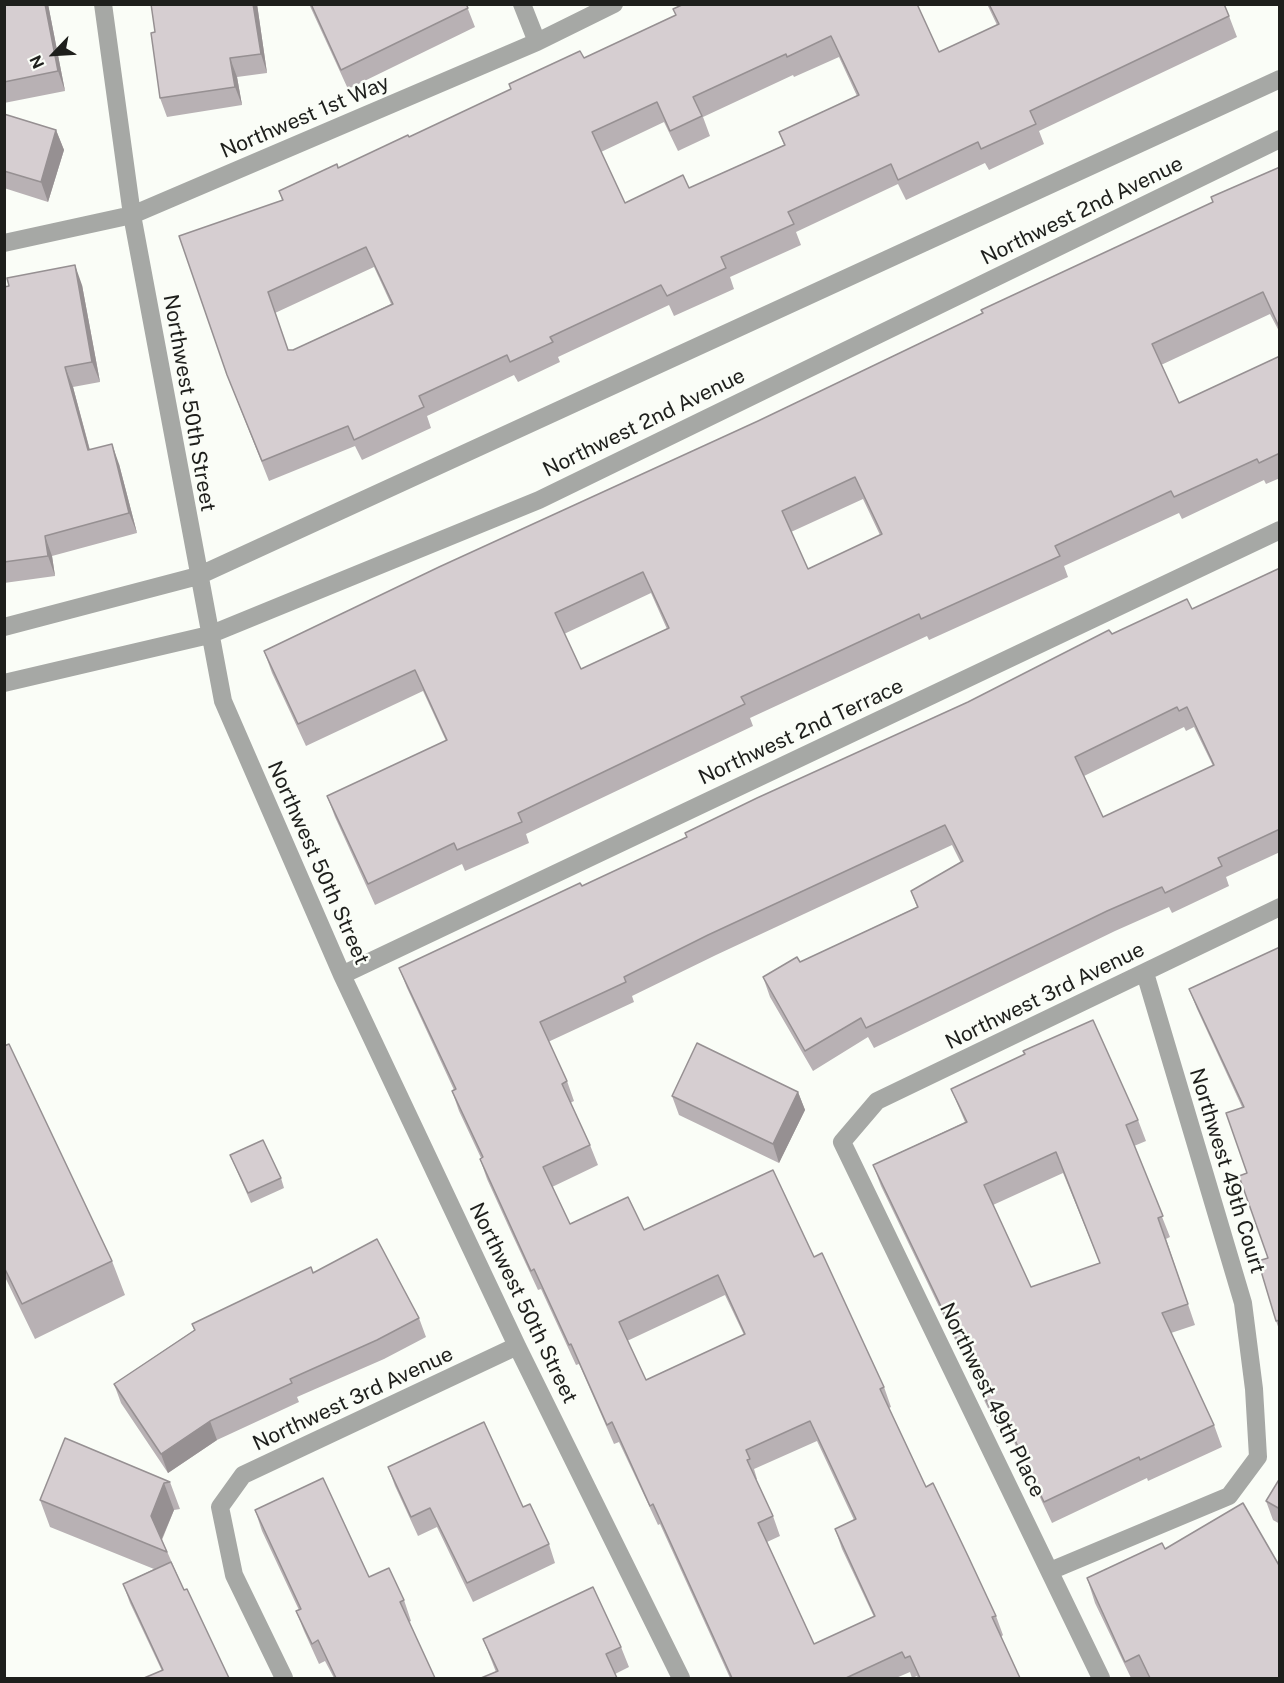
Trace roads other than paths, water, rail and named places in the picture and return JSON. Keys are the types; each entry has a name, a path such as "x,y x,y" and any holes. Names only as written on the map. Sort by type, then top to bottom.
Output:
{"street":[{"name":"Northwest 50th Street","path":"103,4 132,215 223,701 342,975 517,1346 681,1678"},
{"path":"522,4 537,42"},
{"name":"Northwest 1st Way","path":"4,243 132,215 537,42 614,4"},
{"name":"Northwest 2nd Avenue","path":"4,627 198,576 1280,79"},
{"name":"Northwest 2nd Avenue","path":"4,683 209,635 538,500 1280,139"},
{"name":"Northwest 2nd Terrace","path":"342,975 1280,530"},
{"name":"Northwest 3rd Avenue","path":"842,1142 877,1101 1280,907"},
{"name":"Northwest 49th Court","path":"1050,1571 1229,1496 1258,1456 1254,1389 1243,1303 1145,973"},
{"name":"Northwest 49th Place","path":"842,1142 1101,1678"},
{"name":"Northwest 3rd Avenue","path":"284,1678 234,1575 220,1507 243,1475 517,1346"}]}
